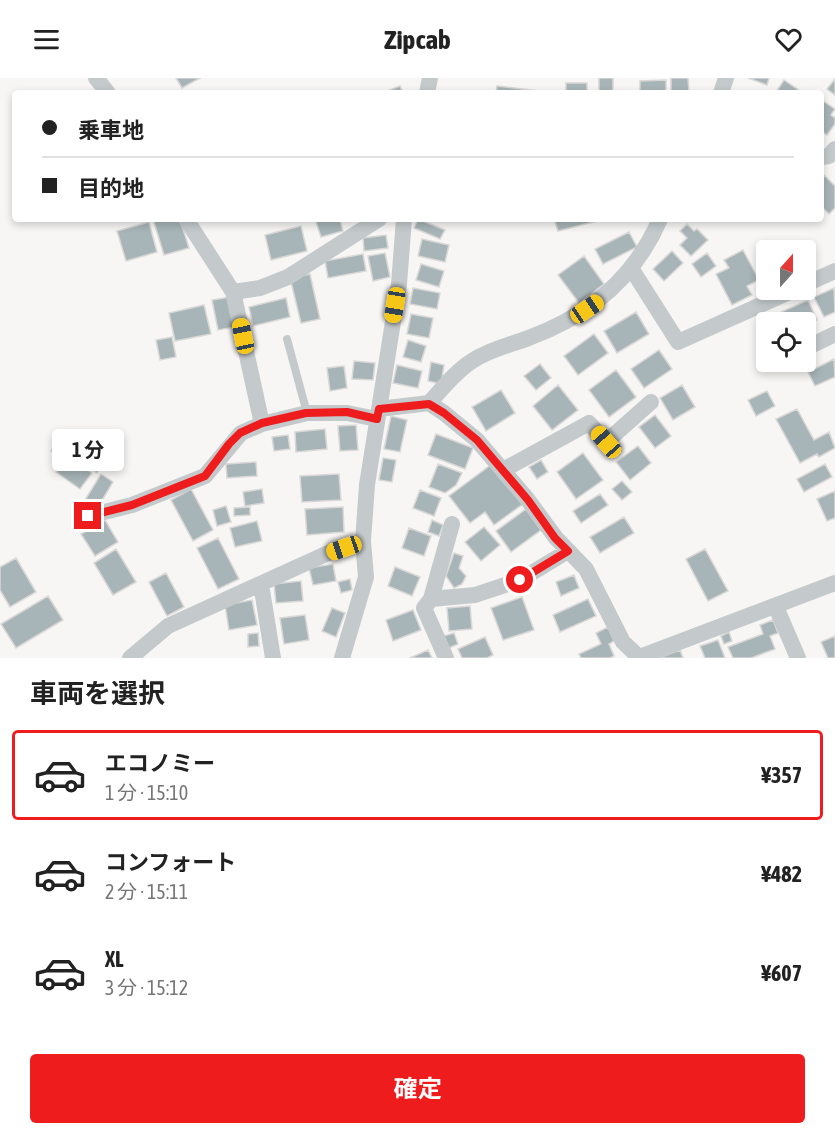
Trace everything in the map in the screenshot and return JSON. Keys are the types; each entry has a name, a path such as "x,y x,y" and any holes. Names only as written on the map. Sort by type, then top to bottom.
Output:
{"street":[{"path":"96,78 106,90"},
{"path":"188,222 233,292 262,423"},
{"path":"233,292 260,288 288,277 374,222"},
{"path":"342,658 366,577 363,541 367,485 399,284 404,222"},
{"path":"88,516 132,505 205,476 240,433 262,423 306,413 378,414 429,404 470,362 488,352 554,328 576,316 612,289 650,243 659,222"},
{"path":"631,267 678,342 772,300"},
{"path":"816,280 835,271"},
{"path":"816,343 835,334"},
{"path":"503,470 589,423 606,442 651,402"},
{"path":"429,404 477,440 528,500 555,538 586,569 623,642 639,658 835,583"},
{"path":"446,658 424,608 431,600 452,524"},
{"path":"130,658 168,626 326,554 363,541"},
{"path":"431,600 475,595 520,580 568,551"},
{"path":"261,585 273,658"},
{"path":"776,607 798,658"}],"lane":[{"path":"287,339 306,413"}],"building":[{"path":"176,78 200,78 182,88"},
{"path":"599,78 613,78 613,90 599,90"},
{"path":"671,78 688,78 689,90 671,90"},
{"path":"748,78 769,78 767,85"},
{"path":"835,79 835,95 827,89"},
{"path":"666,80 666,90 640,90 640,81"},
{"path":"784,80 799,90 777,90"},
{"path":"566,83 587,83 587,90 566,90"},
{"path":"400,86 402,90 390,90"},
{"path":"497,86 530,90 496,90"},
{"path":"824,102 835,109 831,115 835,118 835,124 827,135 824,133"},
{"path":"824,175 835,186 835,208 829,214 824,209"},
{"path":"149,222 157,252 126,261 117,231"},
{"path":"154,222 181,222 189,248 164,255"},
{"path":"316,222 341,222 343,231 321,237"},
{"path":"417,222 425,222 445,230 440,239 414,228"},
{"path":"555,222 593,222 558,231"},
{"path":"687,224 694,231 697,229 708,240 691,256 680,245 687,238 680,231"},
{"path":"301,226 307,251 271,260 265,235"},
{"path":"629,232 637,247 603,264 595,249"},
{"path":"386,235 388,248 364,251 363,238"},
{"path":"422,239 449,245 445,262 418,256"},
{"path":"743,250 756,274 756,282 747,286 752,295 732,305 716,274 729,268 724,260"},
{"path":"672,251 683,263 664,281 653,269"},
{"path":"385,253 390,277 373,281 368,256"},
{"path":"707,253 716,266 701,277 692,264"},
{"path":"363,254 366,271 328,278 325,261"},
{"path":"584,256 604,284 579,303 558,275"},
{"path":"421,264 444,271 439,287 416,280"},
{"path":"310,274 320,319 301,323 290,278"},
{"path":"413,288 440,293 437,309 410,304"},
{"path":"834,288 835,312 824,317 816,300 816,296"},
{"path":"230,297 235,327 218,330 212,300"},
{"path":"286,298 290,317 253,326 249,307"},
{"path":"808,300 813,312 781,312"},
{"path":"204,305 211,334 175,341 169,313"},
{"path":"636,312 649,334 617,353 604,331"},
{"path":"411,314 433,318 429,338 407,334"},
{"path":"594,334 608,353 578,375 564,356"},
{"path":"172,337 176,357 160,360 156,340"},
{"path":"408,340 426,346 421,362 403,357"},
{"path":"659,350 672,369 644,388 631,369"},
{"path":"834,359 835,377 815,386 808,372 816,372 816,368"},
{"path":"354,361 375,363 373,380 352,379"},
{"path":"431,362 444,365 441,384 428,381"},
{"path":"540,364 551,378 536,390 524,376"},
{"path":"397,365 422,371 418,388 393,383"},
{"path":"344,366 347,388 330,391 327,368"},
{"path":"616,370 636,397 609,417 589,390"},
{"path":"558,385 578,410 552,430 533,406"},
{"path":"682,385 695,407 673,420 660,398"},
{"path":"501,390 515,413 486,431 472,407"},
{"path":"767,391 775,406 756,416 748,400"},
{"path":"797,409 814,440 829,432 835,448 819,457 817,454 800,463 776,419"},
{"path":"655,415 671,436 655,448 639,427"},
{"path":"391,416 407,420 400,452 384,449"},
{"path":"356,425 358,450 340,451 338,426"},
{"path":"325,429 327,449 296,452 295,432"},
{"path":"436,434 473,448 465,469 428,455"},
{"path":"288,435 290,449 274,451 272,437"},
{"path":"60,436 71,442 62,457 51,451"},
{"path":"638,446 651,463 630,480 616,462"},
{"path":"583,453 603,480 576,499 557,472"},
{"path":"68,455 92,473 80,489 56,472"},
{"path":"383,458 396,460 392,482 379,480"},
{"path":"94,460 102,464 97,473 90,469"},
{"path":"541,460 548,472 537,479 529,467"},
{"path":"256,462 257,476 227,478 226,464"},
{"path":"438,464 462,473 456,485 445,493 429,487"},
{"path":"492,464 523,504 494,525 485,512 470,523 449,496"},
{"path":"825,464 832,477 804,492 797,479"},
{"path":"101,474 113,482 98,507 85,500"},
{"path":"339,474 341,500 302,502 300,476"},
{"path":"622,481 632,492 622,500 612,489"},
{"path":"191,489 213,530 193,541 171,500"},
{"path":"262,489 264,503 245,506 243,492"},
{"path":"420,490 441,498 434,516 413,508"},
{"path":"835,491 835,518 827,521 817,499"},
{"path":"600,494 608,505 581,523 573,511"},
{"path":"226,506 231,522 217,526 213,510"},
{"path":"250,507 250,515 234,516 234,508"},
{"path":"343,507 344,532 307,535 305,509"},
{"path":"526,509 541,530 511,552 496,531"},
{"path":"624,517 634,533 600,553 590,537"},
{"path":"105,520 118,542 95,556 81,534"},
{"path":"432,520 443,525 439,536 428,532"},
{"path":"257,521 262,541 235,547 230,528"},
{"path":"484,527 500,545 481,561 465,542"},
{"path":"409,528 431,536 424,556 402,548"},
{"path":"218,538 239,579 218,589 197,548"},
{"path":"116,549 136,582 113,595 94,563"},
{"path":"705,549 728,591 708,601 686,559"},
{"path":"454,553 463,556 459,568 466,576 462,584 454,588 446,576"},
{"path":"16,558 36,592 10,607 0,590 0,567"},
{"path":"333,564 336,581 313,585 309,568"},
{"path":"395,567 420,577 412,596 388,586"},
{"path":"166,573 184,607 167,616 149,582"},
{"path":"574,575 579,588 561,596 556,582"},
{"path":"350,579 352,590 341,593 338,582"},
{"path":"301,581 303,601 276,603 274,584"},
{"path":"48,596 63,620 16,648 1,624"},
{"path":"522,597 534,630 503,640 491,608"},
{"path":"588,599 596,616 560,632 553,615"},
{"path":"252,600 257,625 229,630 225,605"},
{"path":"470,606 472,629 449,631 447,608"},
{"path":"332,608 345,613 336,637 322,631"},
{"path":"413,610 421,630 393,641 386,620"},
{"path":"305,615 309,640 284,644 280,618"},
{"path":"773,620 778,633 770,636 775,649 751,658 733,658 728,647 763,634 760,625"},
{"path":"608,627 614,641 609,644 614,656 581,658 579,654 601,644 596,633"},
{"path":"729,632 732,641 724,644 721,636"},
{"path":"258,633 259,646 248,647 248,634"},
{"path":"454,633 458,644 449,648 444,636"},
{"path":"835,636 835,658 828,658 821,642"},
{"path":"485,637 493,655 487,658 462,658 458,649"},
{"path":"718,640 725,658 705,658 700,646"},
{"path":"428,650 432,658 410,658"},
{"path":"680,650 683,658 661,657"}],"route":[{"path":"88,516 132,505 205,476 240,433 262,423 306,413 347,412 377,419 379,409 429,404 477,440 528,500 555,538 568,551 520,580"}]}
